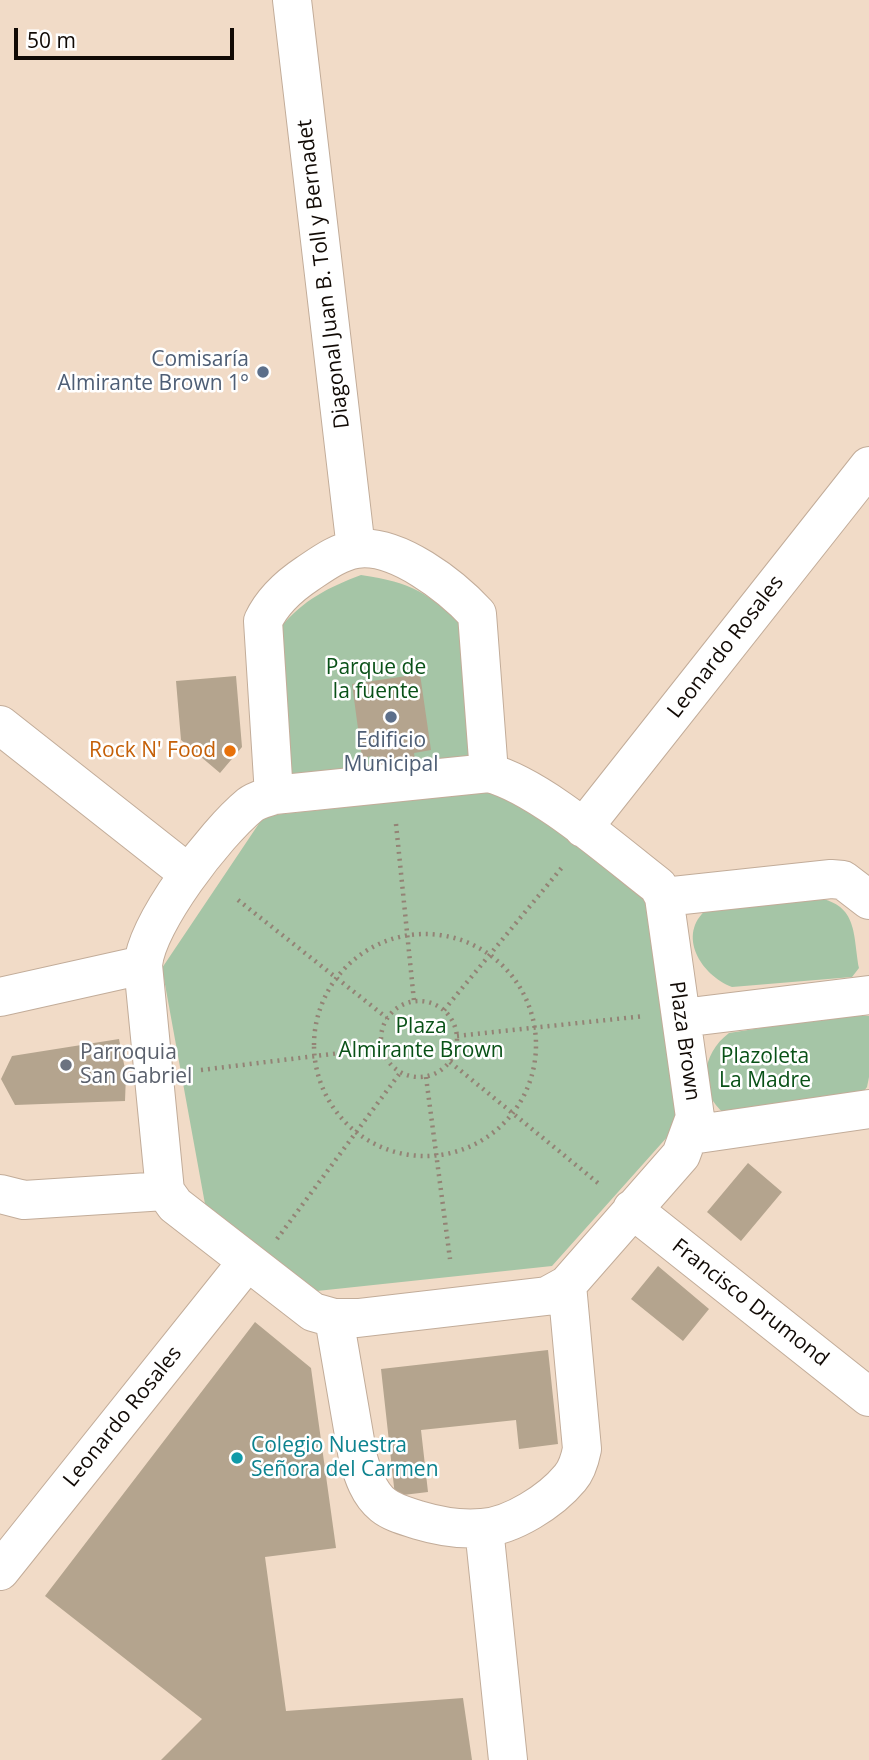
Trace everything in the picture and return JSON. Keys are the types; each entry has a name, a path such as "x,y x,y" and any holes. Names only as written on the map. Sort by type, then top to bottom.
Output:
{"street":[{"name":"Diagonal Juan B. Toll y Bernadet","path":"292,0 356,549"},
{"name":"Leonardo Rosales","path":"583,828 869,466"},
{"path":"274,795 263,621 270,606 299,579 328,559 356,549 382,552 420,568 449,586 477,614 489,773"},
{"path":"0,725 189,874"},
{"path":"0,1194 24,1200 165,1191 142,965 144,949 153,929 189,874 245,809 252,803 274,795 489,773 510,778 583,828 658,886 664,897 831,879 843,880 869,900"},
{"name":"Plaza Brown","path":"165,1191 175,1205 306,1308 334,1318 358,1318 537,1300 567,1285 681,1155 691,1135 695,1117 664,897"},
{"path":"0,997 142,965"},
{"path":"682,1017 869,995"},
{"path":"691,1135 869,1109"},
{"name":"Francisco Drumond","path":"632,1209 869,1397"},
{"name":"Leonardo Rosales","path":"0,1571 247,1262"},
{"path":"334,1318 358,1458 363,1477 374,1494 397,1514 444,1526 484,1528 535,1507 571,1478 578,1464 583,1449 567,1285"},
{"path":"484,1528 508,1760"}],"path":[{"path":"397,824 414,1001"},
{"path":"444,1010 564,865"},
{"path":"238,900 387,1018"},
{"path":"437,934 467,941 490,955 514,977 529,1002 536,1028 536,1060 528,1090 513,1114 490,1136 464,1150 436,1156 406,1155 379,1147 356,1133 334,1110 319,1083 313,1056 314,1027 322,1001 336,978 355,957 371,948 408,935 437,934"},
{"path":"414,1001 425,1001 444,1010 451,1017 457,1035 450,1062 426,1077 400,1073 385,1058 381,1048 380,1038 387,1018 404,1004 414,1001"},
{"path":"457,1035 644,1016"},
{"path":"201,1070 381,1048"},
{"path":"450,1062 597,1183"},
{"path":"277,1239 400,1073"},
{"path":"426,1077 450,1259"}],"green space":[{"name":"Parque de la fuente","path":"361,575 394,582 418,591 465,628 477,770 290,789 281,627 298,609 317,595"},
{"name":"Plaza Almirante Brown","path":"505,790 646,896 677,1126 552,1266 317,1291 205,1204 162,968 264,816"},
{"path":"818,898 840,907 851,923 859,968 852,977 732,987 711,973 696,953 693,930 707,909"},
{"name":"Plazoleta La Madre","path":"849,1014 869,1016 869,1077 867,1087 858,1099 725,1114 716,1105 710,1095 706,1073 713,1051 729,1033"}],"building":[{"name":"Edificio Municipal","path":"420,674 431,750 414,753 416,769 375,775 372,756 362,758 352,684"},
{"path":"236,676 242,747 220,773 181,740 176,681"},
{"name":"Parroquia San Gabriel","path":"119,1039 126,1074 125,1101 15,1105 1,1079 12,1056"},
{"path":"748,1163 782,1192 741,1241 707,1212"},
{"path":"658,1266 709,1309 683,1341 631,1299"},
{"name":"Colegio Nuestra Señora del Carmen","path":"255,1322 311,1368 336,1548 265,1557 286,1711 463,1698 472,1760 161,1760 202,1719 45,1596"},
{"path":"548,1350 558,1444 519,1449 516,1420 421,1430 428,1492 395,1496 381,1369"}],"place":[{"name":"Comisaría Almirante Brown 1°","path":"263,372"},
{"name":"Edificio Municipal","path":"391,717"},
{"name":"Rock N' Food","path":"230,751"},
{"name":"Parroquia San Gabriel","path":"66,1065"},
{"name":"Colegio Nuestra Señora del Carmen","path":"237,1458"}]}
